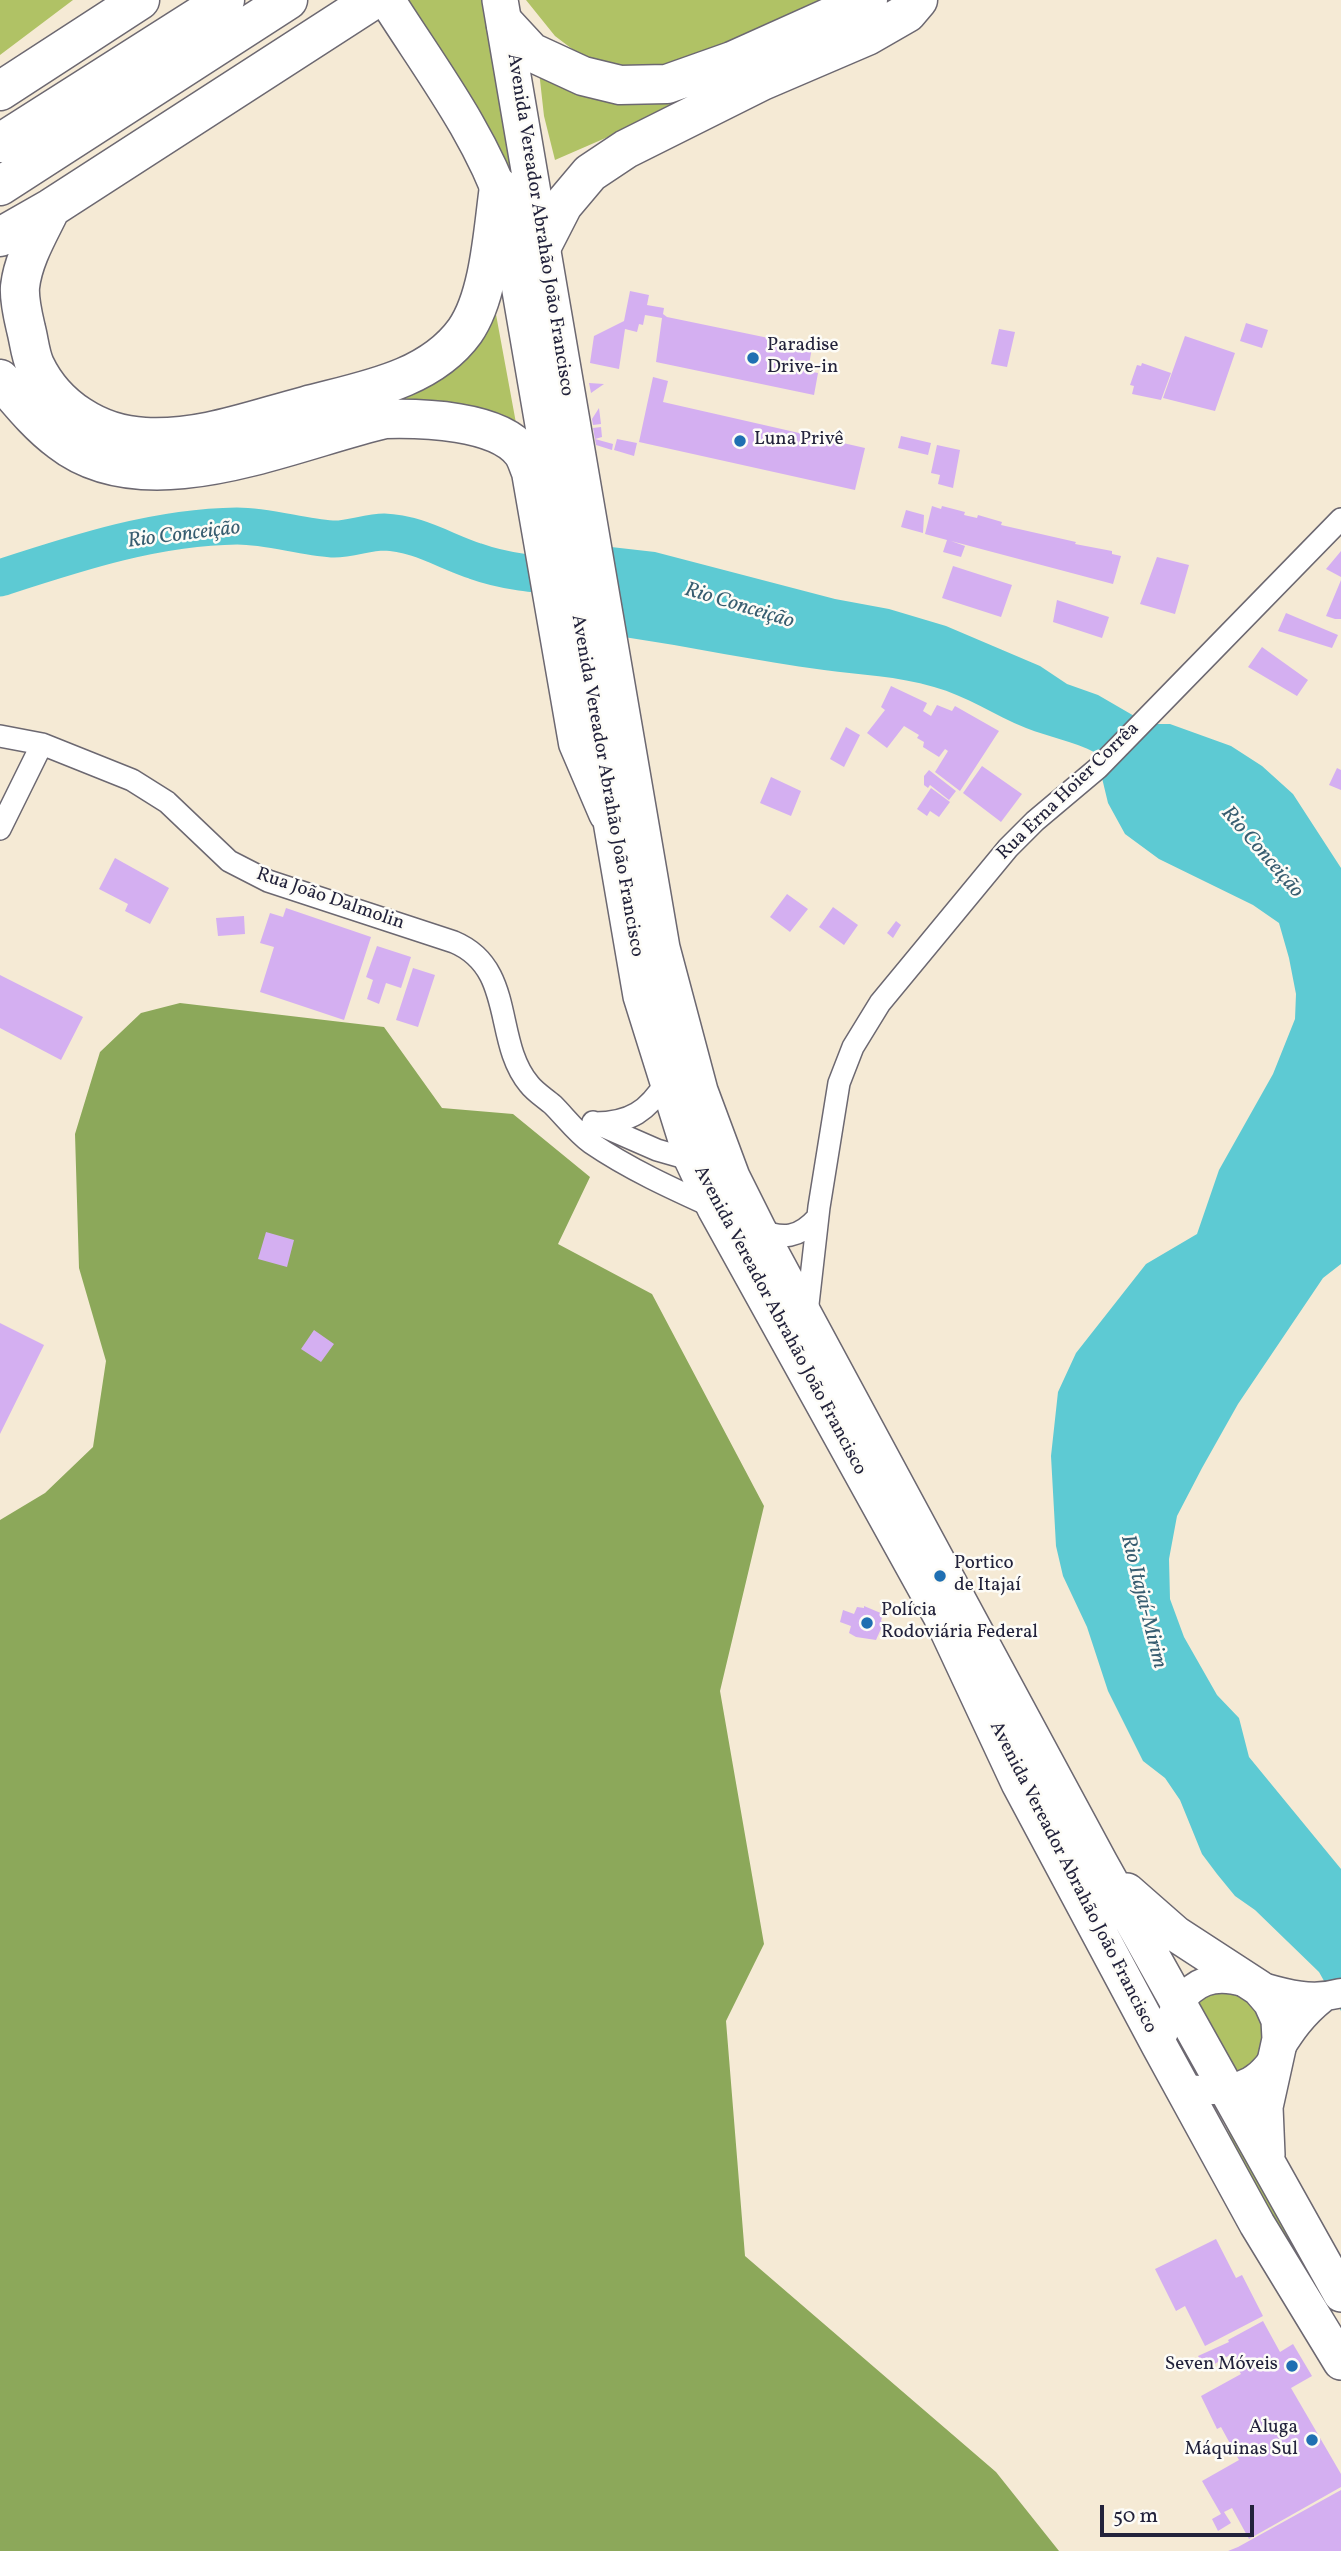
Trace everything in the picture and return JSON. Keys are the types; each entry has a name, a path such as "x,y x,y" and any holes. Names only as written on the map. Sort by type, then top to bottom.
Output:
{"highway":[{"path":"2,89 139,0"},
{"path":"0,186 225,0"},
{"path":"0,143 116,89 288,0"},
{"path":"0,237 51,208 373,0"},
{"path":"503,12 531,52 583,76 620,85 667,84 732,61 868,0"},
{"path":"542,246 563,205 590,173 626,149 762,81 867,36 907,13 918,0"},
{"path":"51,208 24,267 20,289 34,363 51,391 71,411 99,427 142,437 187,436 389,383 439,357 465,331 475,311 491,243 499,187"},
{"path":"0,379 54,436 86,457 124,468 165,473 225,461 385,419 424,419 476,427 502,436 523,453 531,472 562,515 590,678 578,743 608,813"}],"main road":[{"name":"Avenida Vereador Abrahão João Francisco","path":"387,0 476,138 499,187 513,239 562,515"},
{"name":"Avenida Vereador Abrahão João Francisco","path":"503,12 542,246 562,515"},
{"name":"Avenida Vereador Abrahão João Francisco","path":"590,678 699,1091 732,1177 807,1322 1100,1863 1341,2294"},
{"name":"Avenida Vereador Abrahão João Francisco","path":"608,813 641,996 692,1159 715,1208 941,1616 1019,1783 1159,2045 1270,2245 1341,2362"},
{"path":"1100,1863 1160,1921 1266,1995 1276,2011 1280,2030 1279,2050 1265,2107 1269,2165"}],"street":[{"name":"Rua Erna Hoier Corrêa","path":"807,1322 817,1217 837,1092 847,1059 880,1003 986,873 1035,821 1098,768 1341,519"},
{"name":"Rua João Dalmolin","path":"0,736 42,744 132,780 167,802 229,861 268,881 454,942 477,954 495,986 528,1083 590,1142 670,1187 715,1208"},
{"path":"0,830 42,744"},
{"name":"Rua João Dalmolin","path":"593,1122 618,1122 635,1116 650,1105 666,1082"},
{"name":"Rua João Dalmolin","path":"554,1107 657,1150 692,1159 732,1177"},
{"path":"758,1229 784,1237 797,1235 817,1217"},
{"path":"1159,2045 1179,2004 1193,1989 1211,1980 1231,1978 1290,1995 1334,1995"},
{"path":"1184,2090 1229,2091 1247,2084 1263,2073 1301,2018 1334,1995"}],"green space":[{"path":"0,0 73,0 0,55"},
{"path":"403,0 485,0 513,174 499,156"},
{"path":"526,0 843,0 679,68 596,67 555,36"},
{"path":"539,71 683,92 686,103 555,160 544,116"},
{"path":"495,309 518,434 388,405 408,397 438,378 461,355"},
{"path":"180,1003 384,1027 442,1108 513,1114 590,1177 558,1244 652,1294 764,1506 720,1691 764,1944 726,2021 745,2256 996,2472 1059,2551 0,2551 0,1520 45,1493 93,1447 106,1361 79,1268 75,1134 100,1052 141,1013"},
{"path":"1208,1992 1225,1993 1248,2000 1259,2015 1263,2039 1262,2055 1235,2078 1192,2000"},
{"path":"1214,2098 1341,2330 1240,2171 1231,2138"}],"water":[{"name":"Rio Itajaí-Mirim","path":"611,547 655,552 835,599 889,609 946,626 1040,666 1067,684 1098,695 1148,724 1170,724 1231,746 1262,766 1293,794 1341,868 1341,1264 1323,1278 1238,1404 1177,1516 1169,1559 1170,1599 1184,1637 1217,1695 1239,1718 1249,1757 1341,1869 1341,2011 1319,1972 1255,1910 1235,1896 1217,1874 1202,1854 1180,1800 1165,1778 1143,1761 1108,1691 1087,1627 1063,1576 1056,1546 1051,1456 1058,1392 1076,1353 1146,1264 1197,1234 1219,1170 1273,1074 1295,1019 1296,994 1279,923 1253,905 1159,859 1125,834 1108,803 1096,753 1087,749 1026,728 958,695 920,683 624,637"}],"building":[{"path":"630,291 649,295 647,305 664,308 663,314 667,317 812,347 808,371 818,373 814,395 656,362 662,318 645,315 643,325 639,324 637,332 625,329 619,369 590,363 594,336 624,321"},
{"path":"1246,323 1268,330 1262,348 1240,341"},
{"path":"999,329 1015,332 1007,367 991,364"},
{"path":"1185,336 1235,353 1215,411 1163,398"},
{"path":"1142,363 1171,373 1161,400 1132,394 1134,386 1130,385 1137,365 1141,366"},
{"path":"653,377 668,381 663,402 865,448 855,490 639,442"},
{"path":"589,383 604,384 591,393"},
{"path":"599,408 601,424 593,425 592,419"},
{"path":"601,427 602,437 595,439 593,428"},
{"path":"901,436 931,443 928,455 898,448"},
{"path":"595,439 613,444 612,450 596,445"},
{"path":"617,439 637,443 634,456 614,450"},
{"path":"937,445 960,450 953,488 938,484 940,475 931,473"},
{"path":"932,506 965,512 964,515 977,518 978,515 1002,522 1001,525 1112,551 1112,554 1121,556 1113,584 951,541 965,546 961,557 943,552 947,540 925,534"},
{"path":"906,510 924,515 923,533 901,527"},
{"path":"1341,551 1341,577 1326,569"},
{"path":"1157,557 1189,565 1175,614 1140,604"},
{"path":"953,566 1012,585 1001,617 942,598"},
{"path":"1341,580 1341,619 1335,619 1326,616"},
{"path":"1057,600 1109,617 1102,638 1053,622"},
{"path":"1286,613 1338,635 1332,648 1278,631"},
{"path":"1262,647 1308,680 1297,696 1248,667"},
{"path":"891,686 927,703 923,711 931,716 937,705 952,711 955,706 999,731 960,791 935,772 948,751 945,749 939,757 923,747 924,742 917,738 919,735 904,726 887,748 867,733 885,710 881,707"},
{"path":"846,727 860,735 844,767 830,759"},
{"path":"982,766 1022,794 1001,822 963,793"},
{"path":"1337,768 1341,770 1341,790 1329,785"},
{"path":"929,770 956,791 949,800 930,785 928,788 924,785 924,776"},
{"path":"771,777 801,791 791,816 760,803"},
{"path":"931,788 950,802 939,817 930,811 927,816 917,809"},
{"path":"115,858 169,888 150,924 125,911 128,904 99,889"},
{"path":"787,894 808,909 790,932 770,917"},
{"path":"833,907 858,925 844,945 819,927"},
{"path":"286,908 371,937 344,1020 260,992 274,947 260,943 270,913 283,917"},
{"path":"244,916 245,934 218,936 216,918"},
{"path":"896,921 901,925 893,938 887,933"},
{"path":"377,946 411,957 401,988 386,983 379,1004 367,999 373,980 366,977"},
{"path":"413,968 435,975 418,1027 396,1020"},
{"path":"0,975 83,1017 61,1060 0,1028"},
{"path":"266,1232 294,1240 287,1267 258,1259"},
{"path":"0,1323 44,1345 0,1434"},
{"path":"314,1330 334,1344 321,1362 301,1349"},
{"name":"Polícia Rodoviária Federal","path":"864,1606 883,1614 881,1621 884,1622 876,1640 856,1637 849,1633 851,1626 840,1622 843,1610 854,1614 857,1607"},
{"path":"1216,2239 1236,2278 1242,2275 1263,2316 1205,2346 1185,2306 1176,2311 1155,2269"},
{"path":"1263,2321 1280,2352 1293,2344 1312,2376 1291,2388 1341,2474 1341,2487 1249,2539 1232,2508 1224,2512 1231,2523 1218,2531 1212,2519 1221,2514 1202,2481 1239,2460 1221,2427 1217,2429 1201,2396 1241,2374 1230,2355 1206,2369 1198,2356 1229,2342 1228,2340"},
{"path":"1341,2490 1341,2551 1228,2551 1238,2547"}],"waterway":[{"name":"Rio Conceição","path":"0,578 146,536 206,527 237,526 332,539 378,532 396,533 500,568 579,578"}],"place":[{"name":"Paradise Drive-in","path":"753,358"},
{"name":"Luna Privê","path":"740,441"},
{"name":"Portico de Itajaí","path":"940,1576"},
{"name":"Polícia Rodoviária Federal","path":"867,1623"},
{"name":"Seven Móveis","path":"1292,2366"},
{"name":"Aluga Máquinas Sul","path":"1312,2440"}]}
